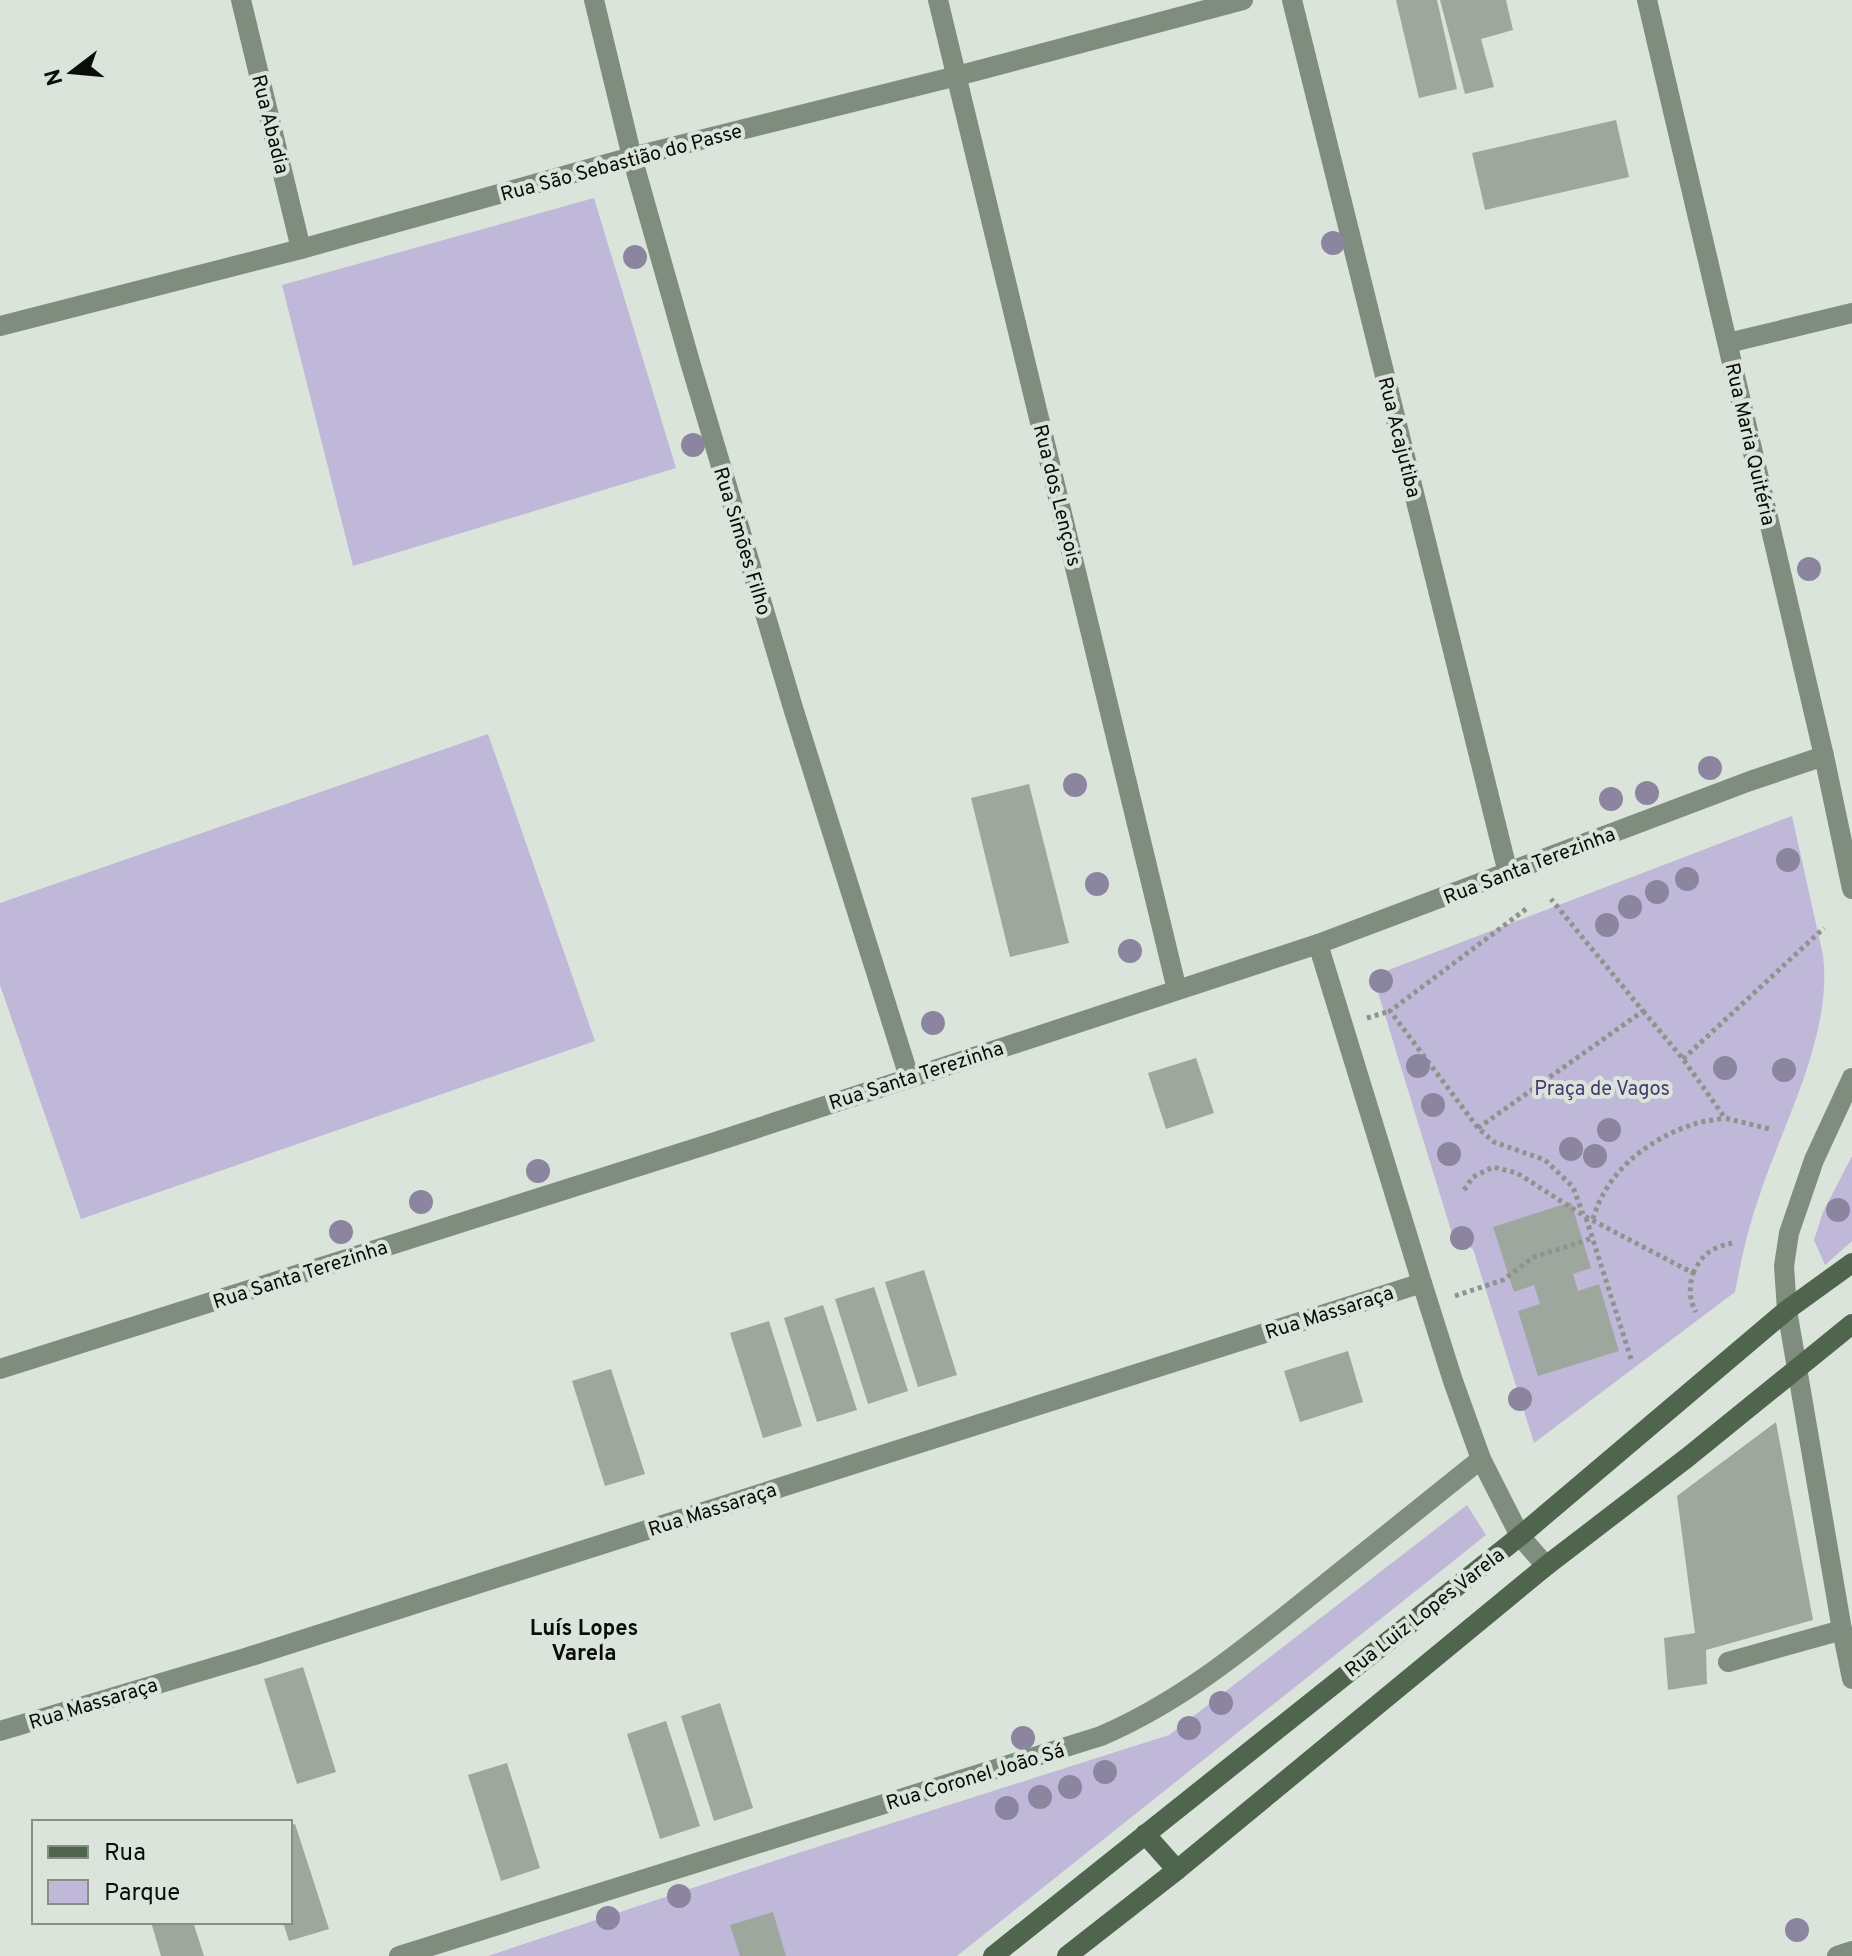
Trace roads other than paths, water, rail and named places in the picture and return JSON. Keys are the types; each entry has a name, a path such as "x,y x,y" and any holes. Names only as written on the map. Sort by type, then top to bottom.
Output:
{"main road":[{"name":"Rua Luiz Lopes Varela","path":"993,1956 1520,1536 1787,1310 1852,1263"},
{"name":"Rua Luiz Lopes Varela","path":"1067,1956 1177,1870 1546,1566 1688,1457 1852,1324"},
{"path":"1145,1834 1177,1870"}],"street":[{"name":"Rua Abadia","path":"241,0 301,249"},
{"name":"Rua Simões Filho","path":"594,0 632,157 690,362 909,1077"},
{"name":"Rua dos Lençois","path":"938,0 1177,990"},
{"name":"Rua São Sebastião do Passe","path":"0,326 301,249 632,157 957,76 1243,0"},
{"name":"Rua Acajutiba","path":"1292,0 1508,873"},
{"name":"Rua Maria Quitéria","path":"1651,1 1852,889"},
{"path":"1728,343 1852,313"},
{"name":"Rua Santa Terezinha","path":"0,1369 712,1143 1318,944 1824,756"},
{"path":"1318,944 1453,1381 1481,1459 1520,1536 1546,1566"},
{"path":"1852,1078 1814,1160 1789,1233 1784,1266 1787,1310 1852,1679"},
{"name":"Rua Massaraça","path":"0,1731 245,1658 1422,1283"},
{"name":"Rua Coronel João Sá","path":"399,1956 1101,1736 1135,1721 1178,1696 1250,1644 1481,1459"},
{"path":"1728,1662 1842,1630"},
{"path":"1837,1956 1852,1951"}],"district":[{"name":"Luís Lopes Varela","path":"584,1640"}],"park label":[{"name":"Praça de Vagos","path":"1602,1088"}]}
